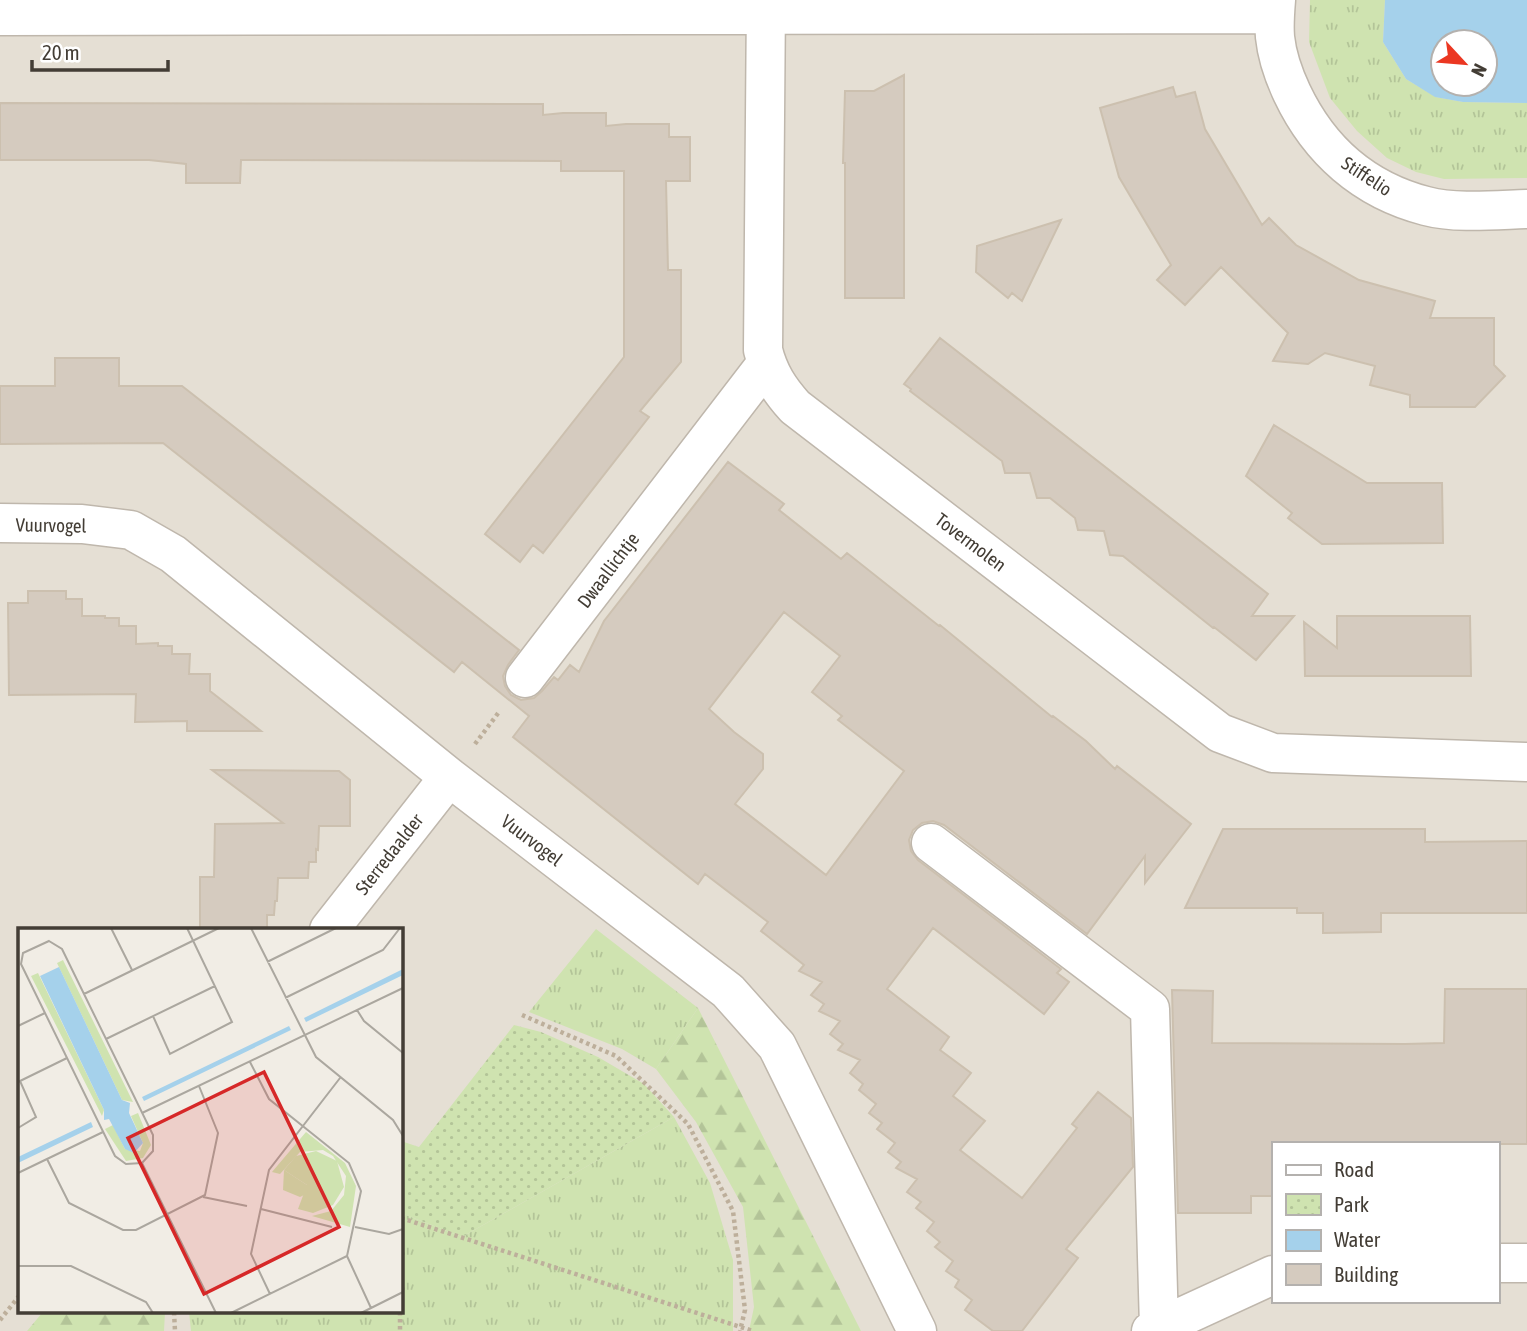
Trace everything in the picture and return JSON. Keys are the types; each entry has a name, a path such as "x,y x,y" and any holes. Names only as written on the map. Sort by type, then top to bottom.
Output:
{"street":[{"path":"0,16 766,7 1275,7"},
{"name":"Tovermolen","path":"766,7 763,350 766,364 777,387 795,407 1220,733 1273,753 1527,762"},
{"name":"Stiffelio","path":"1275,7 1275,39 1280,63 1299,108 1329,150 1347,167 1399,197 1427,206 1454,209 1527,209"},
{"name":"Dwaallichtje","path":"525,678 766,364"},
{"name":"Vuurvogel","path":"0,523 82,524 131,530 173,554 450,777 728,991 777,1046 917,1331"},
{"name":"Sterredaalder","path":"331,928 450,777"},
{"path":"931,842 1150,1009 1155,1329 1272,1275"},
{"path":"1499,1263 1527,1263"}],"path":[{"path":"450,777 525,678"},
{"path":"522,1015 616,1056 688,1124 733,1212 745,1310 741,1329"},
{"path":"402,1217 753,1331"},
{"path":"0,1320 18,1297"}],"shaded area":[{"path":"0,0 1527,0 1527,1331 0,1331"}],"green space":[{"path":"1310,0 1385,0 1383,42 1406,79 1429,93 1429,98 1463,102 1527,103 1527,178 1444,179 1416,172 1387,158 1357,131 1330,98 1309,42"},
{"path":"596,929 698,1008 656,1069 622,1049 529,1012"},
{"path":"698,1008 861,1331 749,1331 754,1307 743,1207 696,1122 656,1069"},
{"path":"514,1025 541,1032 598,1057 644,1084 674,1117 462,1237 402,1213 402,1141 419,1147"},
{"path":"674,1117 710,1183 733,1260 733,1331 191,1331 189,1314 402,1314 402,1213 462,1237"},
{"path":"41,1314 165,1314 164,1331 27,1331"}],"water":[{"path":"1385,0 1527,0 1527,103 1463,102 1441,98 1499,98 1499,28 1429,28 1429,93 1406,79 1383,42"}],"building":[{"path":"904,75 904,298 845,298 845,91 874,91"},
{"path":"1173,87 1176,97 1195,92 1205,129 1262,225 1269,218 1296,245 1359,280 1435,301 1430,318 1494,318 1494,365 1505,376 1475,407 1410,407 1410,395 1370,385 1375,366 1325,353 1308,364 1273,361 1288,333 1221,267 1185,305 1157,280 1171,265 1119,177 1100,108"},
{"path":"0,103 543,104 543,115 606,113 606,126 669,124 669,137 690,137 690,181 666,181 668,270 681,270 681,362 640,411 649,417 543,553 533,545 520,562 485,534 624,357 624,171 561,171 561,161 241,160 240,183 186,183 186,164 149,160 0,160"},
{"path":"1061,220 1022,301 1012,293 1008,298 976,272 977,246"},
{"path":"940,338 1268,594 1252,616 1294,616 1256,660 1123,556 1110,555 1104,531 1078,530 1075,518 1050,498 1037,498 1030,473 1005,473 1002,461 910,391 904,384"},
{"path":"55,358 119,358 119,386 182,386 519,650 503,676 511,695 521,700 534,698 554,677 558,680 570,665 579,672 604,621 728,462 784,504 779,510 841,559 847,553 1052,717 1086,741 1115,769 1117,766 1191,824 1145,883 1145,856 1087,934 944,825 933,821 922,823 913,830 909,840 911,851 918,860 1061,969 1057,973 1069,982 1044,1014 933,928 887,989 949,1037 940,1050 971,1073 953,1096 985,1121 960,1150 1022,1198 1077,1128 1072,1124 1098,1092 1131,1118 1133,1167 1066,1249 1078,1258 1022,1331 993,1331 965,1310 972,1300 955,1287 959,1280 946,1271 953,1261 935,1247 940,1242 927,1231 934,1222 916,1208 921,1202 907,1192 917,1179 896,1168 901,1162 888,1152 895,1143 877,1129 882,1123 869,1113 876,1104 859,1090 863,1084 850,1073 860,1060 838,1050 843,1044 830,1034 840,1021 819,1011 824,1004 811,995 822,982 799,971 804,965 761,931 768,922 705,874 698,884 513,737 529,716 462,662 454,672 163,443 0,444 0,386 55,386","holes":["784,612 840,656 812,692 842,716 838,720 904,771 826,875 735,804 763,769 763,754 709,709"]},
{"path":"1274,425 1367,483 1442,483 1443,543 1322,544 1288,518 1292,513 1246,476"},
{"path":"28,591 66,591 66,599 82,599 82,616 119,618 119,626 136,626 136,644 158,643 158,646 172,646 172,654 190,654 189,674 210,674 210,691 261,731 187,731 187,721 135,722 136,694 9,695 8,603 28,603"},
{"path":"1337,616 1470,616 1471,676 1305,676 1304,622 1337,648"},
{"path":"212,770 339,771 350,780 350,826 319,826 316,862 309,862 308,878 278,878 274,915 267,915 267,928 200,928 200,877 214,877 215,824 283,823"},
{"path":"1223,829 1425,829 1425,842 1527,841 1527,913 1381,913 1381,932 1323,933 1323,913 1297,913 1297,908 1185,908"},
{"path":"1445,989 1527,989 1527,1144 1272,1142 1272,1196 1251,1196 1251,1213 1178,1213 1172,990 1213,991 1212,1043 1444,1043"}]}
